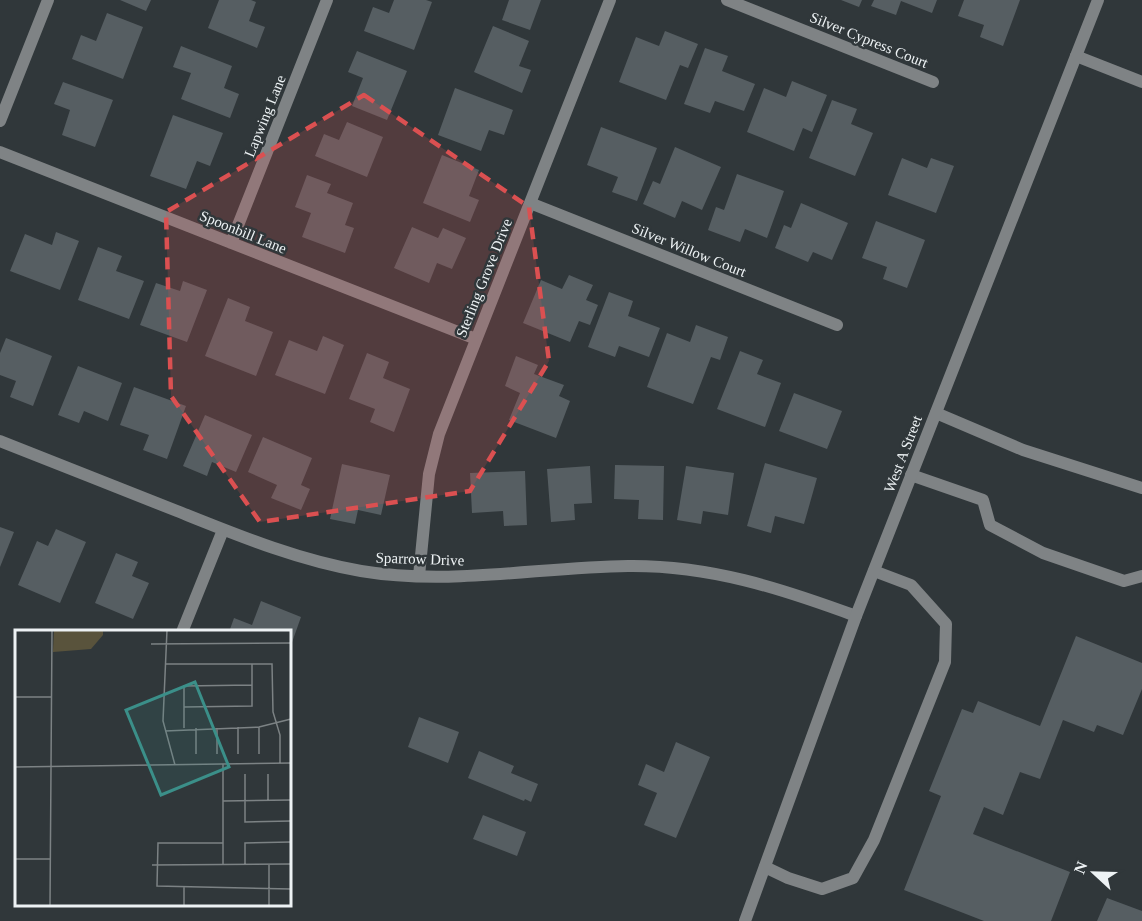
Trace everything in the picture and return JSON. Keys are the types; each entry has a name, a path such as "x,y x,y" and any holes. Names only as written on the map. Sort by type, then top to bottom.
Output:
{"street":[{"path":"0,122 48,0"},
{"name":"Lapwing Lane","path":"231,243 327,0"},
{"name":"Sterling Grove Drive","path":"419,576 429,474 439,434 610,0"},
{"name":"Silver Cypress Court","path":"727,0 933,82"},
{"name":"West A Street","path":"745,921 856,616 1098,0"},
{"path":"1076,56 1142,82"},
{"name":"Spoonbill Lane","path":"0,152 476,339"},
{"name":"Silver Willow Court","path":"530,203 837,325"},
{"path":"936,413 1023,450 1142,488"},
{"name":"Sparrow Drive","path":"0,441 223,530 299,557 362,571 419,576 464,576 630,566 686,569 741,578 786,590 856,616"},
{"path":"911,475 983,500 990,525 1043,554 1124,581 1142,576"},
{"path":"183,630 223,530"},
{"path":"765,867 788,878 822,889 853,878 874,840 945,662 946,624 910,585 874,571"}],"highlighted area":[{"path":"364,95 529,207 549,361 470,491 260,522 171,396 166,212"}],"building":[{"path":"120,0 151,0 146,11"},
{"path":"219,0 256,2 249,21 265,27 257,48 208,28"},
{"path":"394,0 432,2 414,50 364,31 373,7 389,13"},
{"path":"509,0 541,0 530,30 502,20"},
{"path":"841,0 862,0 859,7"},
{"path":"874,0 937,0 932,13 901,1 896,15 871,6"},
{"path":"964,0 1020,0 1003,46 980,37 984,25 958,16"},
{"path":"107,13 143,27 123,79 72,59 81,35 96,41"},
{"path":"493,26 529,41 519,66 531,70 522,93 474,72"},
{"path":"665,31 698,44 688,68 680,65 666,100 619,82 636,37 659,46"},
{"path":"181,46 232,66 224,88 239,94 230,118 181,99 191,73 173,67"},
{"path":"705,48 728,56 722,71 755,84 744,111 715,101 710,113 684,104"},
{"path":"357,51 407,71 387,120 352,106 363,78 348,72"},
{"path":"792,81 827,95 812,132 803,128 794,151 747,132 764,88 786,97"},
{"path":"63,82 113,100 95,147 62,135 70,110 54,104"},
{"path":"455,88 513,110 504,135 489,130 481,151 438,135"},
{"path":"832,100 857,109 851,124 873,133 855,176 809,158"},
{"path":"173,115 223,133 210,166 197,161 186,189 150,176"},
{"path":"347,122 383,137 367,177 315,156 324,134 339,140"},
{"path":"601,127 657,148 637,201 612,192 618,177 587,165"},
{"path":"675,147 721,167 702,210 682,201 675,218 643,204 653,181 660,184"},
{"path":"442,155 479,170 469,196 479,200 470,222 423,203"},
{"path":"902,158 927,168 931,158 954,166 936,213 888,195"},
{"path":"737,174 784,191 767,238 745,229 740,242 708,230 716,207 724,210"},
{"path":"307,175 331,184 327,193 353,203 345,225 354,228 345,253 302,237 311,213 295,207"},
{"path":"801,203 848,223 832,260 813,252 808,262 775,248 784,225 791,228"},
{"path":"876,221 925,240 907,288 883,279 887,267 862,258"},
{"path":"412,227 438,238 443,228 466,238 452,269 437,263 429,283 394,268"},
{"path":"56,232 79,241 60,290 10,271 25,234 52,245"},
{"path":"98,247 122,256 116,271 144,281 129,319 78,300"},
{"path":"569,275 593,285 586,300 598,305 590,325 579,321 570,342 523,323 541,280 562,289"},
{"path":"183,281 207,290 187,342 140,325 156,283 180,291"},
{"path":"609,292 633,301 628,316 660,328 649,357 619,346 615,357 588,347"},
{"path":"228,298 250,307 245,321 273,332 256,376 205,356"},
{"path":"696,325 728,337 720,360 711,357 693,404 647,387 667,333 690,342"},
{"path":"323,336 344,345 325,394 275,375 289,340 317,351"},
{"path":"6,338 52,356 33,406 10,397 16,381 0,375 0,353"},
{"path":"740,351 763,360 757,374 781,383 765,427 717,409"},
{"path":"367,353 389,362 383,378 410,389 394,432 370,422 375,409 349,399"},
{"path":"516,356 538,365 534,374 564,385 559,396 570,401 556,438 509,420 520,393 505,386"},
{"path":"78,366 122,383 108,421 84,411 79,423 58,415"},
{"path":"134,387 186,406 167,459 143,450 149,435 120,425"},
{"path":"794,393 842,411 827,449 779,431"},
{"path":"205,415 252,435 236,472 212,462 207,476 183,466"},
{"path":"263,437 312,458 301,485 310,489 301,510 271,498 277,485 248,472"},
{"path":"765,463 817,478 804,524 775,516 771,533 747,526"},
{"path":"342,464 390,475 381,515 358,510 355,524 330,519"},
{"path":"615,465 664,466 663,520 638,519 639,500 614,499"},
{"path":"590,466 592,503 574,504 575,520 551,522 547,469"},
{"path":"686,466 734,473 728,515 703,511 701,524 677,520"},
{"path":"525,471 527,525 504,526 503,511 472,513 470,473"},
{"path":"0,527 14,532 0,567"},
{"path":"56,529 86,542 60,603 18,585 37,541 48,546"},
{"path":"116,553 138,562 132,576 149,583 133,619 95,603"},
{"path":"261,601 301,617 291,645 291,630 230,630 234,618 252,625"},
{"path":"1076,636 1142,663 1142,689 1123,735 1097,725 1094,732 1063,720 1040,779 1020,772 1003,815 984,807 973,834 1070,872 1051,921 984,921 904,890 941,796 929,791 962,709 973,713 978,701 1040,726"},
{"path":"419,717 459,732 448,763 408,747"},
{"path":"676,742 710,757 676,838 644,825 657,793 638,785 646,764 664,772"},
{"path":"479,751 514,766 511,773 538,784 531,802 468,778"},
{"path":"483,815 526,832 517,856 473,839"},
{"path":"1107,898 1142,911 1142,921 1097,921"}]}
